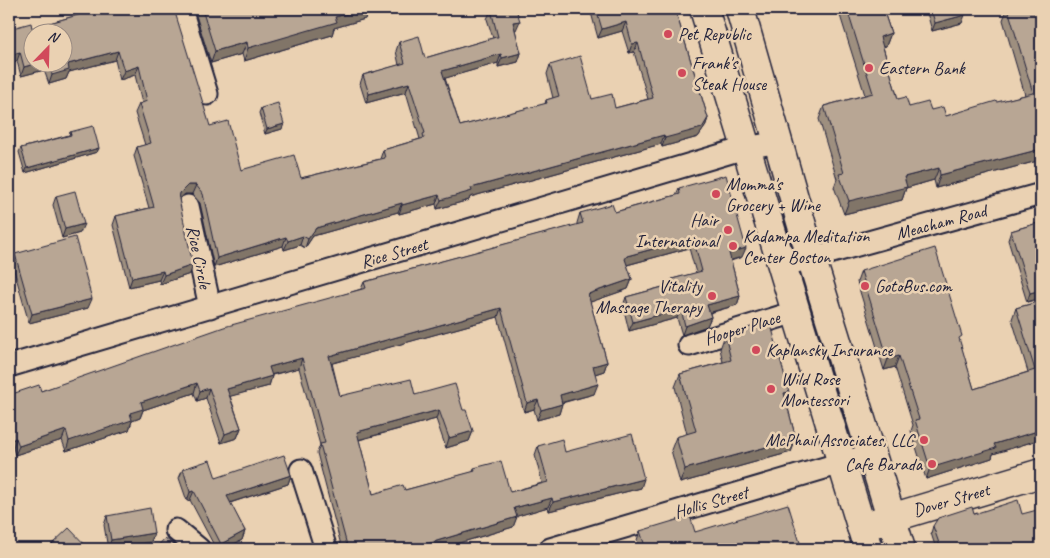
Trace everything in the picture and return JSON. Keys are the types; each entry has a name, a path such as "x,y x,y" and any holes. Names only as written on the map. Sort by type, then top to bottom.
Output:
{"main road":[{"path":"704,9 864,538"},
{"path":"740,9 811,257 901,549"},
{"name":"Dover Street","path":"864,538 891,517 1041,473"}],"street":[{"path":"180,9 207,94"},
{"name":"Rice Street","path":"9,366 745,148 779,142"},
{"name":"Meacham Road","path":"782,266 1041,194"},
{"name":"Rice Circle","path":"188,206 210,307"},
{"name":"Hooper Place","path":"689,344 795,312"},
{"name":"Hollis Street","path":"550,549 872,454"},
{"path":"301,470 326,549"},
{"path":"176,530 199,549"}],"building":[{"path":"99,9 174,9 210,126 228,121 241,170 294,155 301,178 385,158 383,150 424,138 423,134 425,133 409,83 369,94 363,75 405,63 399,42 419,36 425,58 498,37 491,10 495,9 516,9 520,21 513,22 521,53 502,58 501,54 442,71 460,126 547,103 546,100 559,96 550,65 580,56 592,99 612,94 615,108 653,98 638,43 632,44 626,22 602,29 596,9 675,9 708,118 702,128 665,138 664,135 471,188 472,191 441,200 439,195 402,205 402,203 316,228 308,239 303,236 288,241 286,237 217,258 203,194 196,185 188,185 180,193 179,199 193,265 164,275 163,271 132,278 116,216 154,207 137,147 151,143 139,104 147,101 139,66 124,71 118,51 72,63 72,22 53,22"},
{"path":"202,9 364,9 335,17 337,22 248,48 247,42 215,51"},
{"path":"847,9 883,9 891,33 880,37 898,99 906,97 909,107 928,102 931,110 943,107 946,116 996,101 1033,93 1008,9 1041,9 1041,39 1037,40 1041,54 1041,149 940,175 939,168 904,177 907,187 849,201 839,174 844,173 824,106 873,93"},
{"path":"931,9 963,9 965,15 935,23"},
{"path":"22,25 22,60 20,52 9,55 9,29"},
{"path":"51,72 62,72 52,75"},
{"path":"278,103 284,124 267,129 261,108"},
{"path":"93,126 99,148 27,168 21,148 71,135 70,132"},
{"path":"726,175 746,248 729,253 740,296 707,305 711,317 685,326 681,309 633,322 626,297 674,284 672,279 702,271 693,238 627,256 625,259 632,279 588,294 607,362 593,366 598,384 560,395 562,404 541,410 538,400 527,403 501,308 329,356 340,396 411,379 415,395 455,384 463,410 466,410 473,431 449,438 439,410 357,432 373,494 403,485 405,490 475,471 474,468 501,461 510,492 548,482 538,446 562,439 565,452 632,434 644,479 553,502 552,498 514,508 517,517 420,546 421,549 348,549 320,444 325,443 302,358 269,367 272,376 227,389 241,428 225,434 209,388 200,391 197,383 141,402 143,409 130,413 132,420 69,441 66,430 19,446 16,438 9,441 9,395 39,385 41,391 224,327 366,288 364,282 583,223 580,213 612,204 615,212 680,194 679,188"},
{"path":"75,191 84,224 65,229 56,196"},
{"path":"1041,222 1041,290 1030,293 1011,231"},
{"path":"75,237 92,299 32,314 15,254"},
{"path":"935,248 962,336 959,338 974,389 1035,370 1016,308 1034,303 1041,327 1041,430 994,444 996,448 930,468 915,420 919,419 899,356 888,359 861,271"},
{"path":"770,321 789,392 784,393 796,439 685,469 676,437 696,431 680,374 731,360 725,335"},
{"path":"284,455 291,475 227,496 245,531 221,544 194,491 190,492 183,469 210,460 216,478"},
{"path":"1018,500 1022,514 1041,509 1041,547 1032,549 941,549 933,526 938,518 972,507 974,514"},
{"path":"788,504 802,549 646,549 640,531 690,516 695,532"},
{"path":"150,508 154,533 111,540 107,516"},
{"path":"69,528 89,549 57,549 52,544"},
{"path":"165,538 179,549 155,549"}],"place":[{"name":"Pet Republic","path":"668,34"},
{"name":"Eastern Bank","path":"869,68"},
{"name":"Frank's Steak House","path":"682,73"},
{"name":"Momma's Grocery + Wine","path":"716,194"},
{"name":"Hair International","path":"728,230"},
{"name":"Kadampa Meditation Center Boston","path":"733,246"},
{"name":"GotoBus.com","path":"865,286"},
{"name":"Vitality Massage Therapy","path":"712,296"},
{"name":"Kaplansky Insurance","path":"756,350"},
{"name":"Wild Rose Montessori","path":"771,389"},
{"name":"McPhail Associates, LLC","path":"924,440"},
{"name":"Cafe Barada","path":"932,464"}]}
